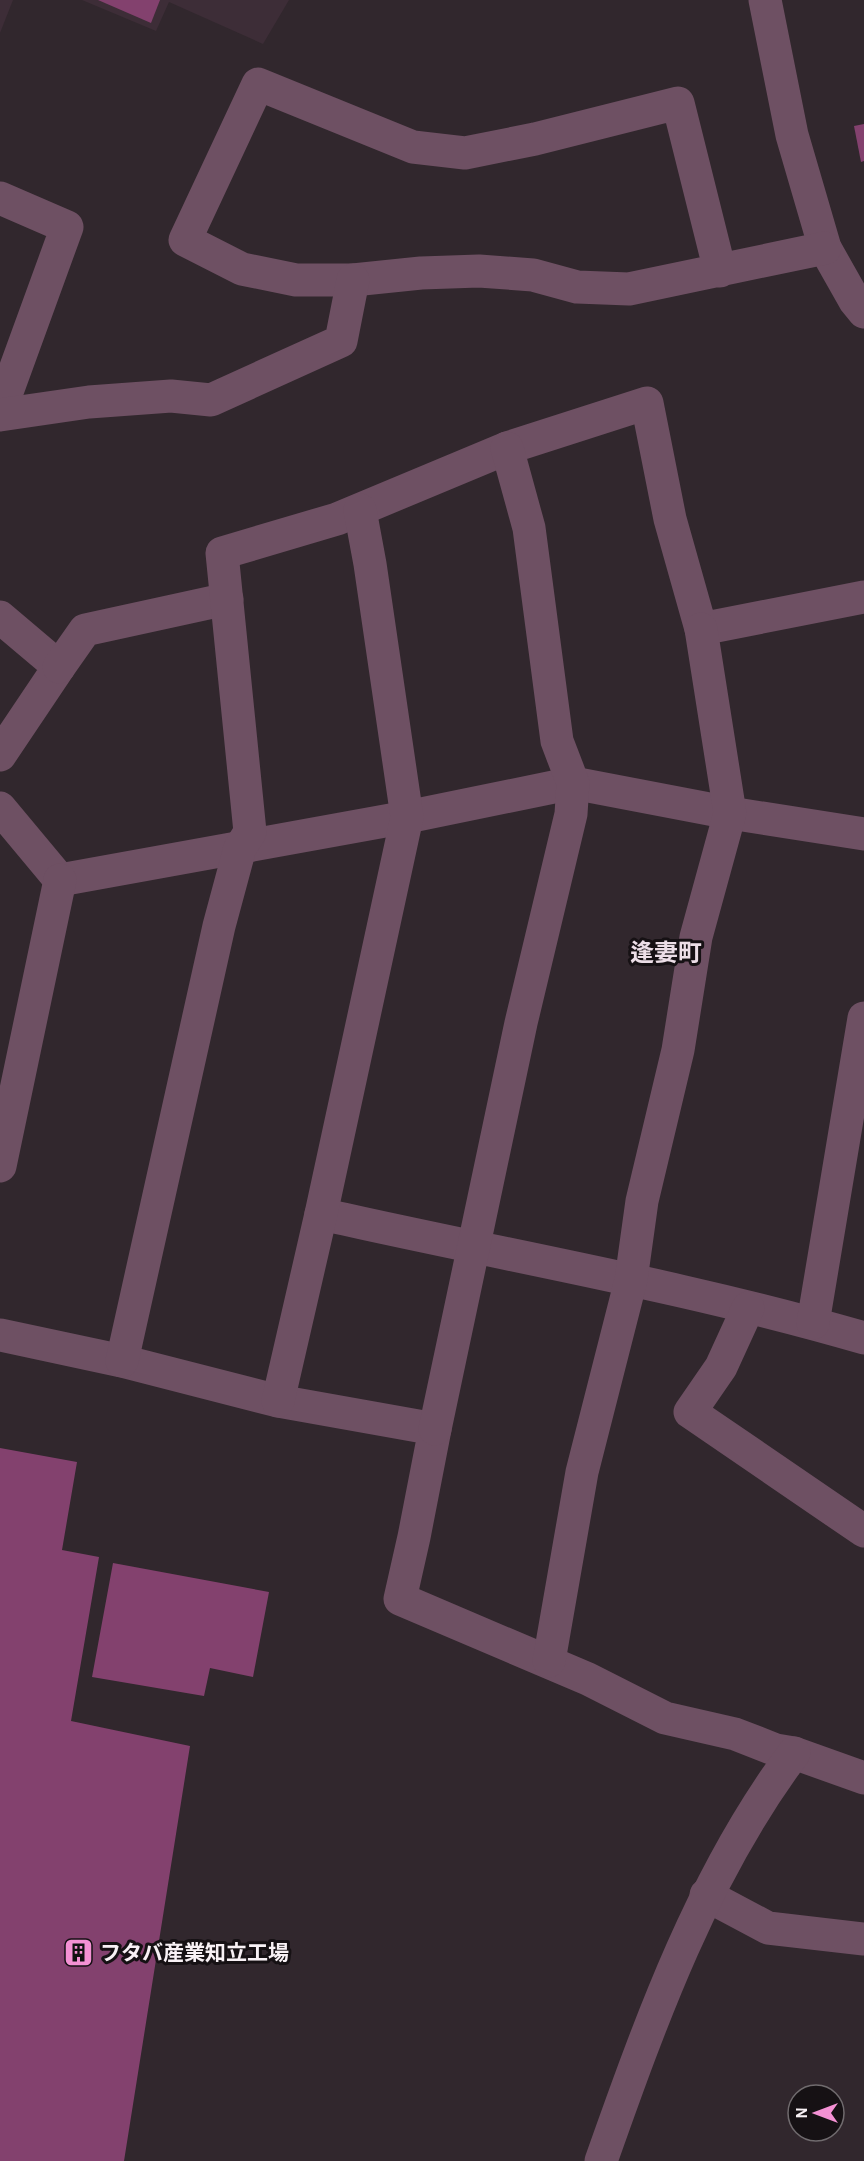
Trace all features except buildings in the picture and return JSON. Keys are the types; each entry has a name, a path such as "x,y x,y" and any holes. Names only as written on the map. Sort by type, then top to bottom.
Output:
{"street":[{"path":"765,0 792,135 825,248 855,301 864,312"},
{"path":"720,271 678,103 536,140 465,153 413,147 258,84 185,240 242,269 296,280 353,280 421,273 479,271 533,275 577,287 629,289 720,271 825,248"},
{"path":"0,198 66,227 0,413 89,402 171,396 211,400 341,341 353,280"},
{"path":"122,1361 216,938 240,848 250,832 222,553 337,519 507,448 647,403 670,519 701,629 730,813 696,938 678,1050 642,1201 631,1280 582,1472 549,1661"},
{"path":"507,448 529,528 556,741 573,783 571,814 521,1023 400,1599 549,1661 665,1718 735,1734 776,1750 794,1753 864,1778"},
{"path":"278,1401 321,1215 407,817 360,510"},
{"path":"701,629 864,597"},
{"path":"0,755 86,630 227,599"},
{"path":"0,617 59,667"},
{"path":"60,880 407,817 573,783 730,813 864,834"},
{"path":"0,808 60,880"},
{"path":"0,1166 60,880"},
{"path":"813,1323 864,1018"},
{"path":"321,1215 631,1280 813,1323 864,1338"},
{"path":"748,1308 722,1367 690,1412 864,1531"},
{"path":"0,1335 122,1361 278,1401 435,1429"},
{"path":"601,2161 643,2042 706,1896 774,1779 794,1753"},
{"path":"706,1896 768,1928 864,1939"}],"shaded area":[{"path":"0,0 13,0 0,33"},
{"path":"82,0 289,0 263,44 169,2 156,31"}],"place":[{"name":"フタバ産業知立工場","path":"79,1953"}],"district":[{"name":"逢妻町","path":"666,953"}]}
